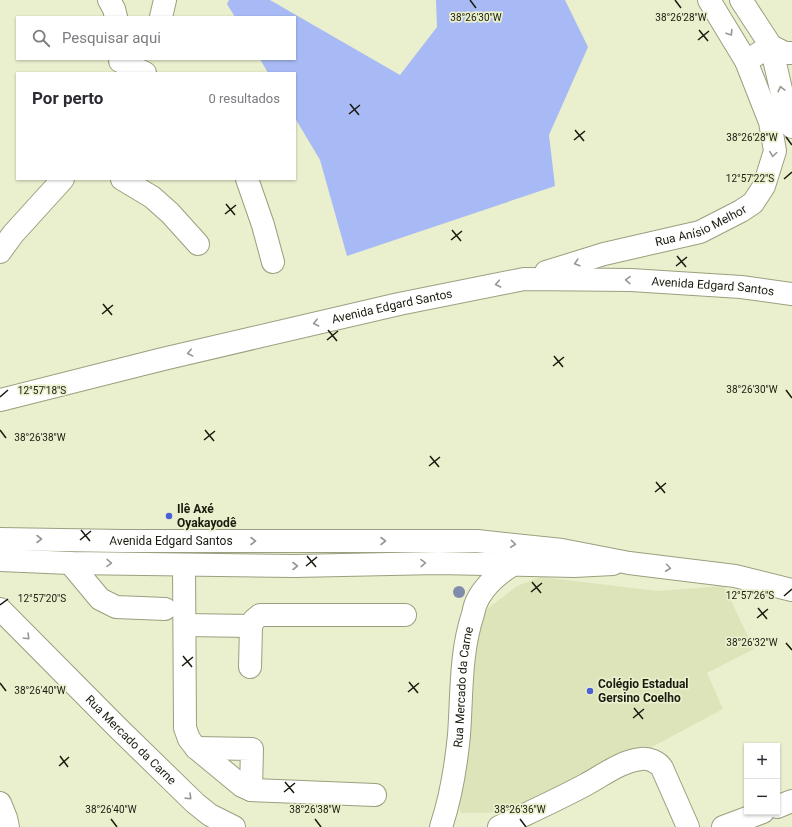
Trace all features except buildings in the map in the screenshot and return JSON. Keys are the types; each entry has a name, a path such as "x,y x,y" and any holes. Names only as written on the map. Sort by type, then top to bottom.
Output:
{"main road":[{"path":"109,0 116,16"},
{"path":"161,16 165,0"},
{"name":"Rua Anísio Melhor","path":"524,279 604,254 700,232 741,211 753,203 764,186 775,151 770,122 746,60 709,0"},
{"path":"741,0 771,46 783,98 792,127"},
{"path":"746,60 771,46"},
{"path":"771,46 785,53 792,53"},
{"path":"148,72 151,60"},
{"path":"120,64 142,72"},
{"path":"0,252 13,234 61,180"},
{"path":"124,180 152,197 170,213 198,244"},
{"path":"247,180 263,225 273,262"},
{"name":"Avenida Edgard Santos","path":"0,400 163,359 399,304 524,279 631,280 741,287 792,294"},
{"name":"Avenida Edgard Santos","path":"0,539 123,541 477,541 562,550 629,563 735,576 792,590"},
{"name":"Avenida Edgard Santos","path":"0,560 70,563 295,566 438,563 574,566 629,563"},
{"path":"70,563 100,599 106,603 116,607 165,609"},
{"path":"184,564 185,728 189,739 196,748 242,786 252,790 375,795"},
{"name":"Rua Mercado da Carne","path":"441,827 449,804 455,771 459,736 464,653 469,625 478,598 487,584 492,578 514,564"},
{"name":"Rua Mercado da Carne","path":"0,609 195,803 210,815 234,827"},
{"path":"250,667 251,626 254,620 260,615 405,615"},
{"path":"185,625 251,626"},
{"path":"196,748 252,749 252,790"},
{"path":"499,827 584,786 619,767 641,759 648,759 662,768 688,827"},
{"path":"780,805 792,801"},
{"path":"0,803 8,827"},
{"path":"723,827 754,815"}],"shaded area":[{"path":"229,0 270,0 400,75 437,27 436,0 565,0 588,47 549,135 555,186 347,256 320,160 296,120 296,72 267,72 261,60 296,60 296,16 234,16 227,4"},
{"name":"Colégio Estadual Gersino Coelho","path":"541,577 658,591 724,586 754,649 707,673 723,709 530,812 461,813 458,800 466,658 482,613 517,586"}],"place":[{"name":"Ilê Axé Oyakayodê","path":"169,516"},
{"name":"Colégio Estadual Gersino Coelho","path":"590,691"}]}
